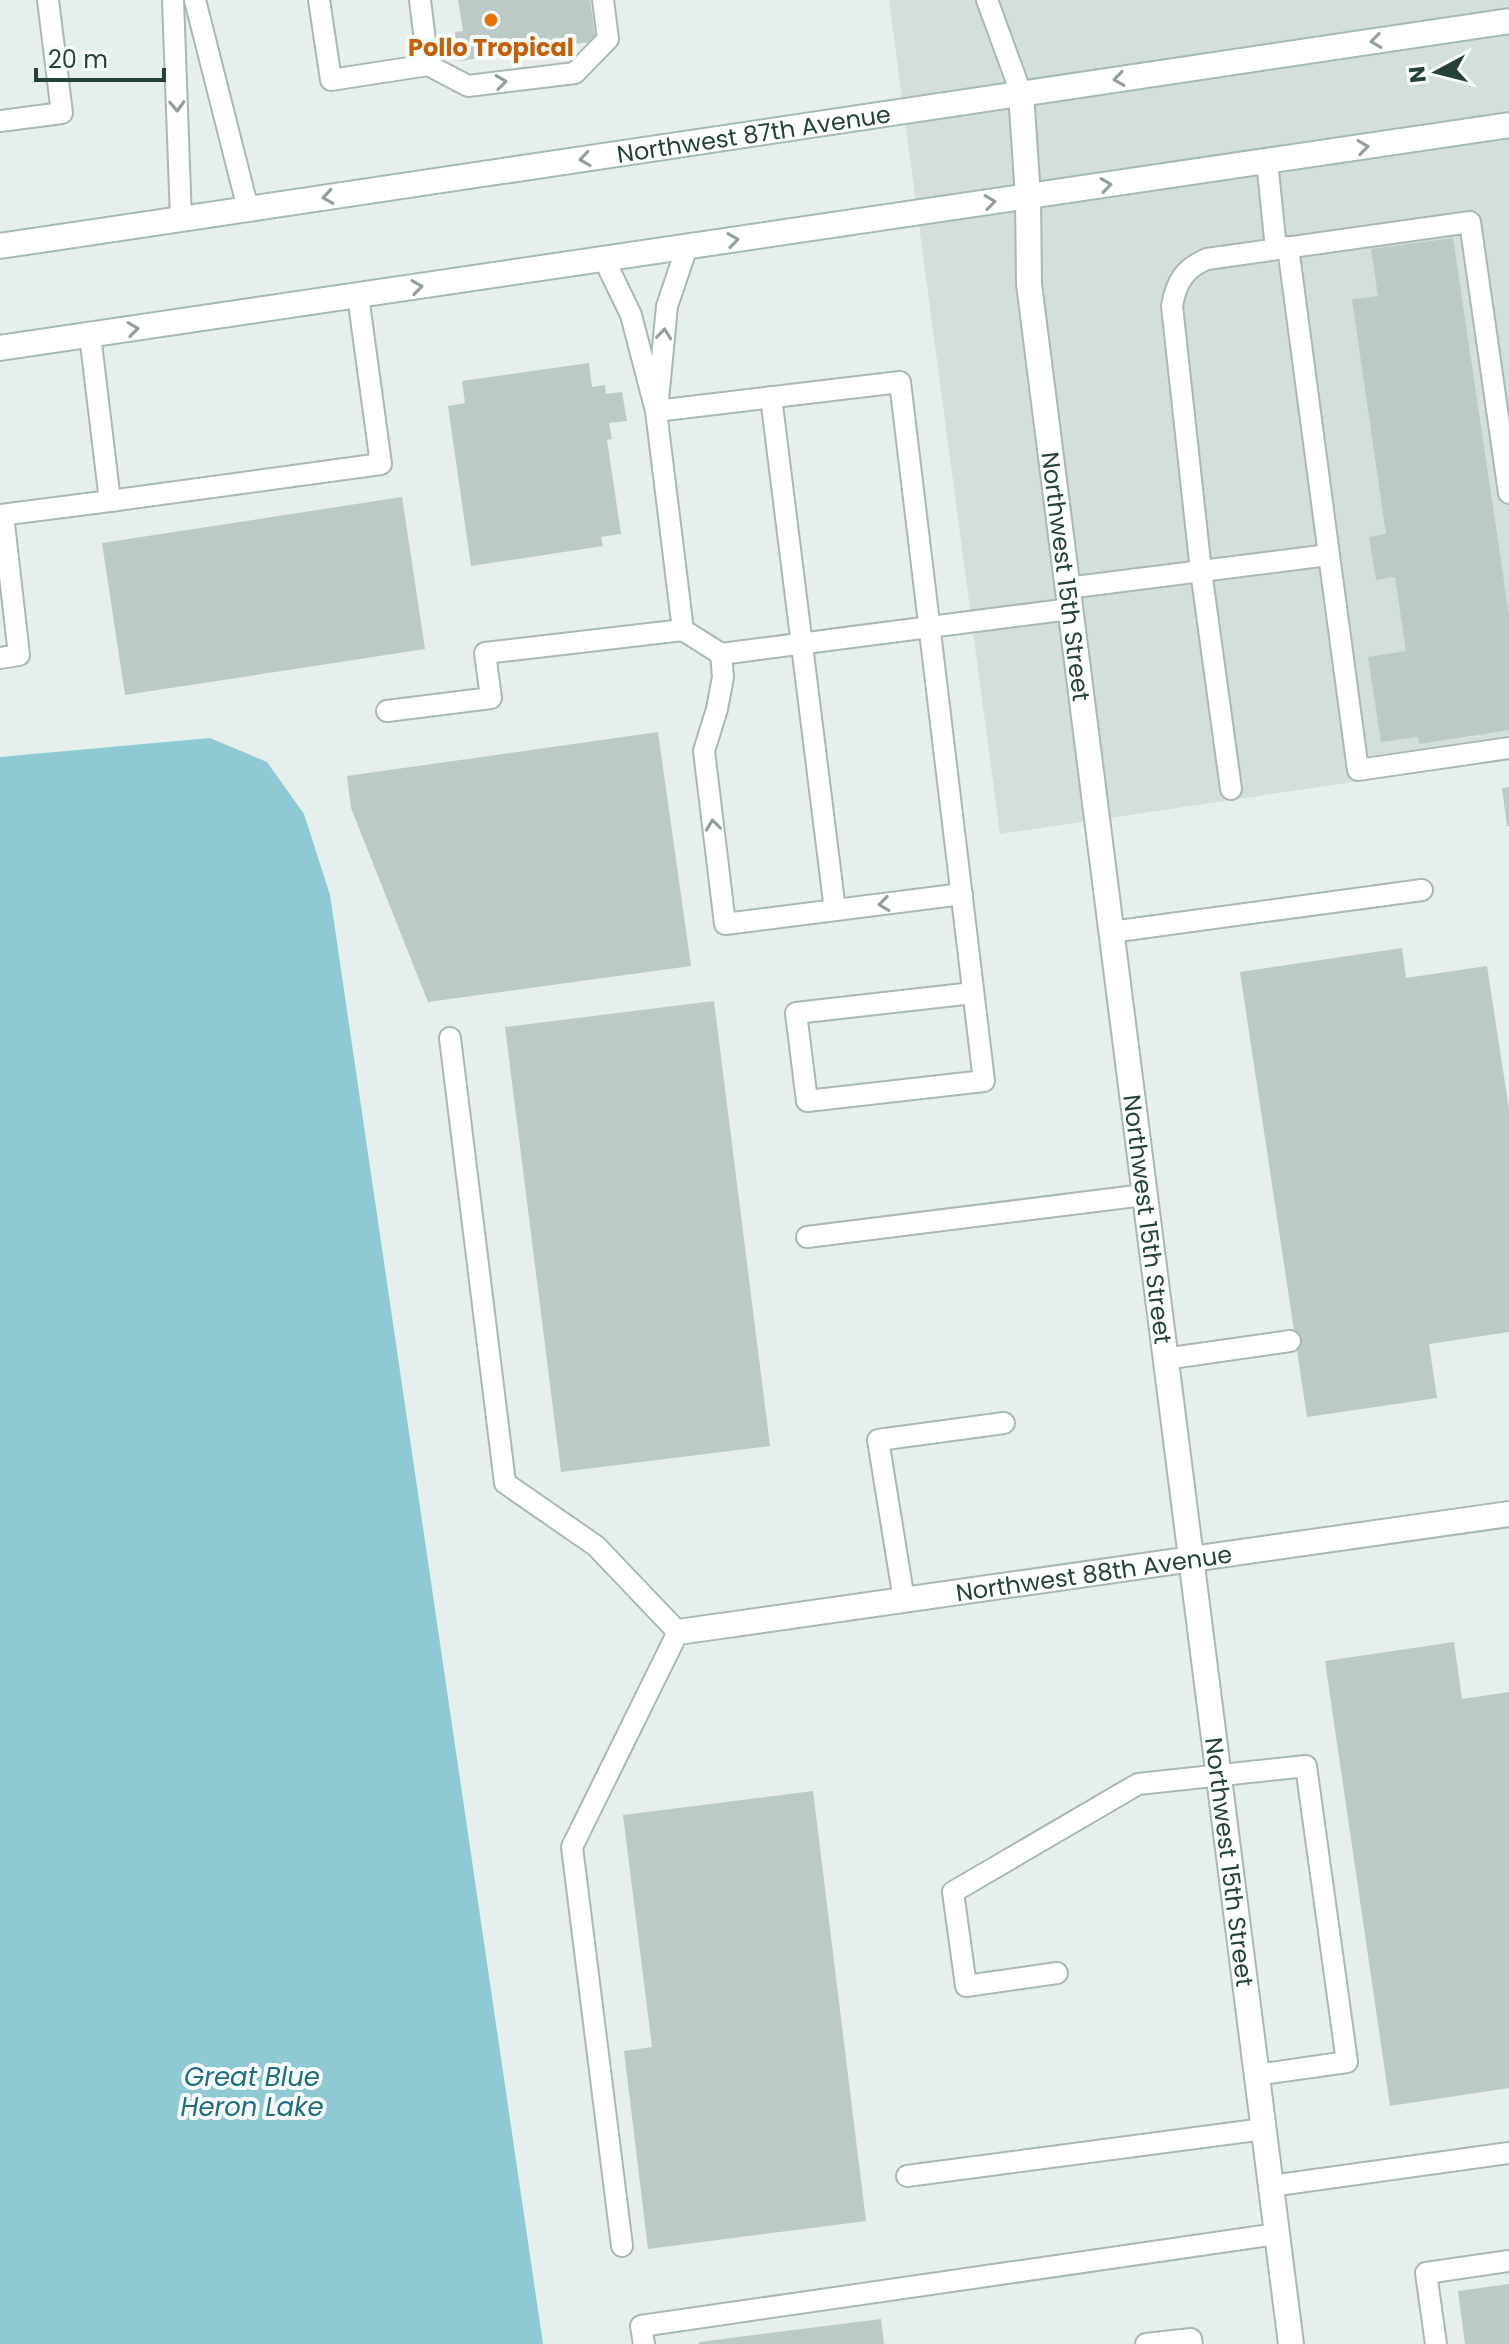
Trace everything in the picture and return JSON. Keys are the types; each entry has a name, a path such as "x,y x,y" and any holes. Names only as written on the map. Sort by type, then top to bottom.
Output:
{"street":[{"name":"Northwest 87th Avenue","path":"0,246 1509,21"},
{"name":"Northwest 15th Street","path":"1021,93 1028,197 1029,284 1291,2344"},
{"path":"0,348 1509,125"},
{"name":"Northwest 88th Avenue","path":"678,1632 1509,1514"}],"lane":[{"path":"0,121 62,113 48,0"},
{"path":"173,0 181,219"},
{"path":"195,0 248,209"},
{"path":"319,0 331,80 428,65 468,86 575,73 608,39 603,0"},
{"path":"420,0 428,65"},
{"path":"987,0 1021,93"},
{"path":"1267,161 1329,555 1358,770 1509,748"},
{"path":"1231,789 1201,571 1172,306 1174,290 1182,276 1193,265 1207,259 1470,222 1509,493"},
{"path":"656,411 667,306 687,247"},
{"path":"604,259 631,315 656,411 683,630"},
{"path":"0,658 19,655 1,515 381,464 358,296"},
{"path":"90,335 110,501"},
{"path":"656,411 900,382 984,1081 807,1101 796,1013 973,993"},
{"path":"771,397 835,910"},
{"path":"387,711 491,698 485,653 683,630 721,654 930,627 1201,571 1329,555"},
{"path":"721,654 723,677 704,751 725,924 962,894"},
{"path":"1111,932 1422,890"},
{"path":"450,1038 505,1483 596,1546 678,1632 572,1847 622,2246"},
{"path":"807,1237 1144,1195"},
{"path":"1164,1359 1290,1341"},
{"path":"904,1600 878,1440 1004,1423"},
{"path":"1057,1973 966,1986 953,1892 1138,1784 1306,1766 1347,2062 1256,2075"},
{"path":"907,2176 1264,2129"},
{"path":"1270,2186 1509,2153"},
{"path":"644,2344 641,2326 1277,2234"},
{"path":"1436,2344 1426,2273 1509,2261"},
{"path":"1146,2344 1191,2339 1192,2344"}],"shaded area":[{"path":"889,0 1509,0 1509,759 1000,834"}],"water":[{"name":"Great Blue Heron Lake","path":"210,738 267,762 304,814 330,895 543,2344 0,2344 0,757"}],"building":[{"path":"458,0 590,0 596,41 459,61 455,32 463,31"},
{"path":"1453,238 1509,615 1509,730 1419,744 1418,737 1381,742 1368,657 1406,651 1395,577 1376,580 1369,537 1386,534 1352,299 1378,296 1371,249"},
{"path":"589,363 592,387 605,385 606,394 622,392 627,421 609,423 612,439 607,440 621,534 601,537 603,546 471,566 448,406 465,403 462,381"},
{"path":"402,497 425,649 125,695 102,543"},
{"path":"658,732 691,966 428,1002 351,808 347,776"},
{"path":"1509,787 1509,826 1507,826 1502,788"},
{"path":"1402,948 1406,978 1487,966 1509,1109 1509,1332 1429,1344 1437,1398 1307,1417 1240,972"},
{"path":"714,1001 770,1446 561,1472 505,1027"},
{"path":"1454,1642 1462,1699 1509,1692 1509,2088 1390,2106 1325,1661"},
{"path":"813,1791 866,2221 648,2249 624,2051 652,2047 623,1815"},
{"path":"1509,2284 1509,2344 1465,2344 1458,2291"},
{"path":"881,2319 884,2344 699,2344 699,2342"}],"place":[{"name":"Pollo Tropical","path":"491,20"}]}
